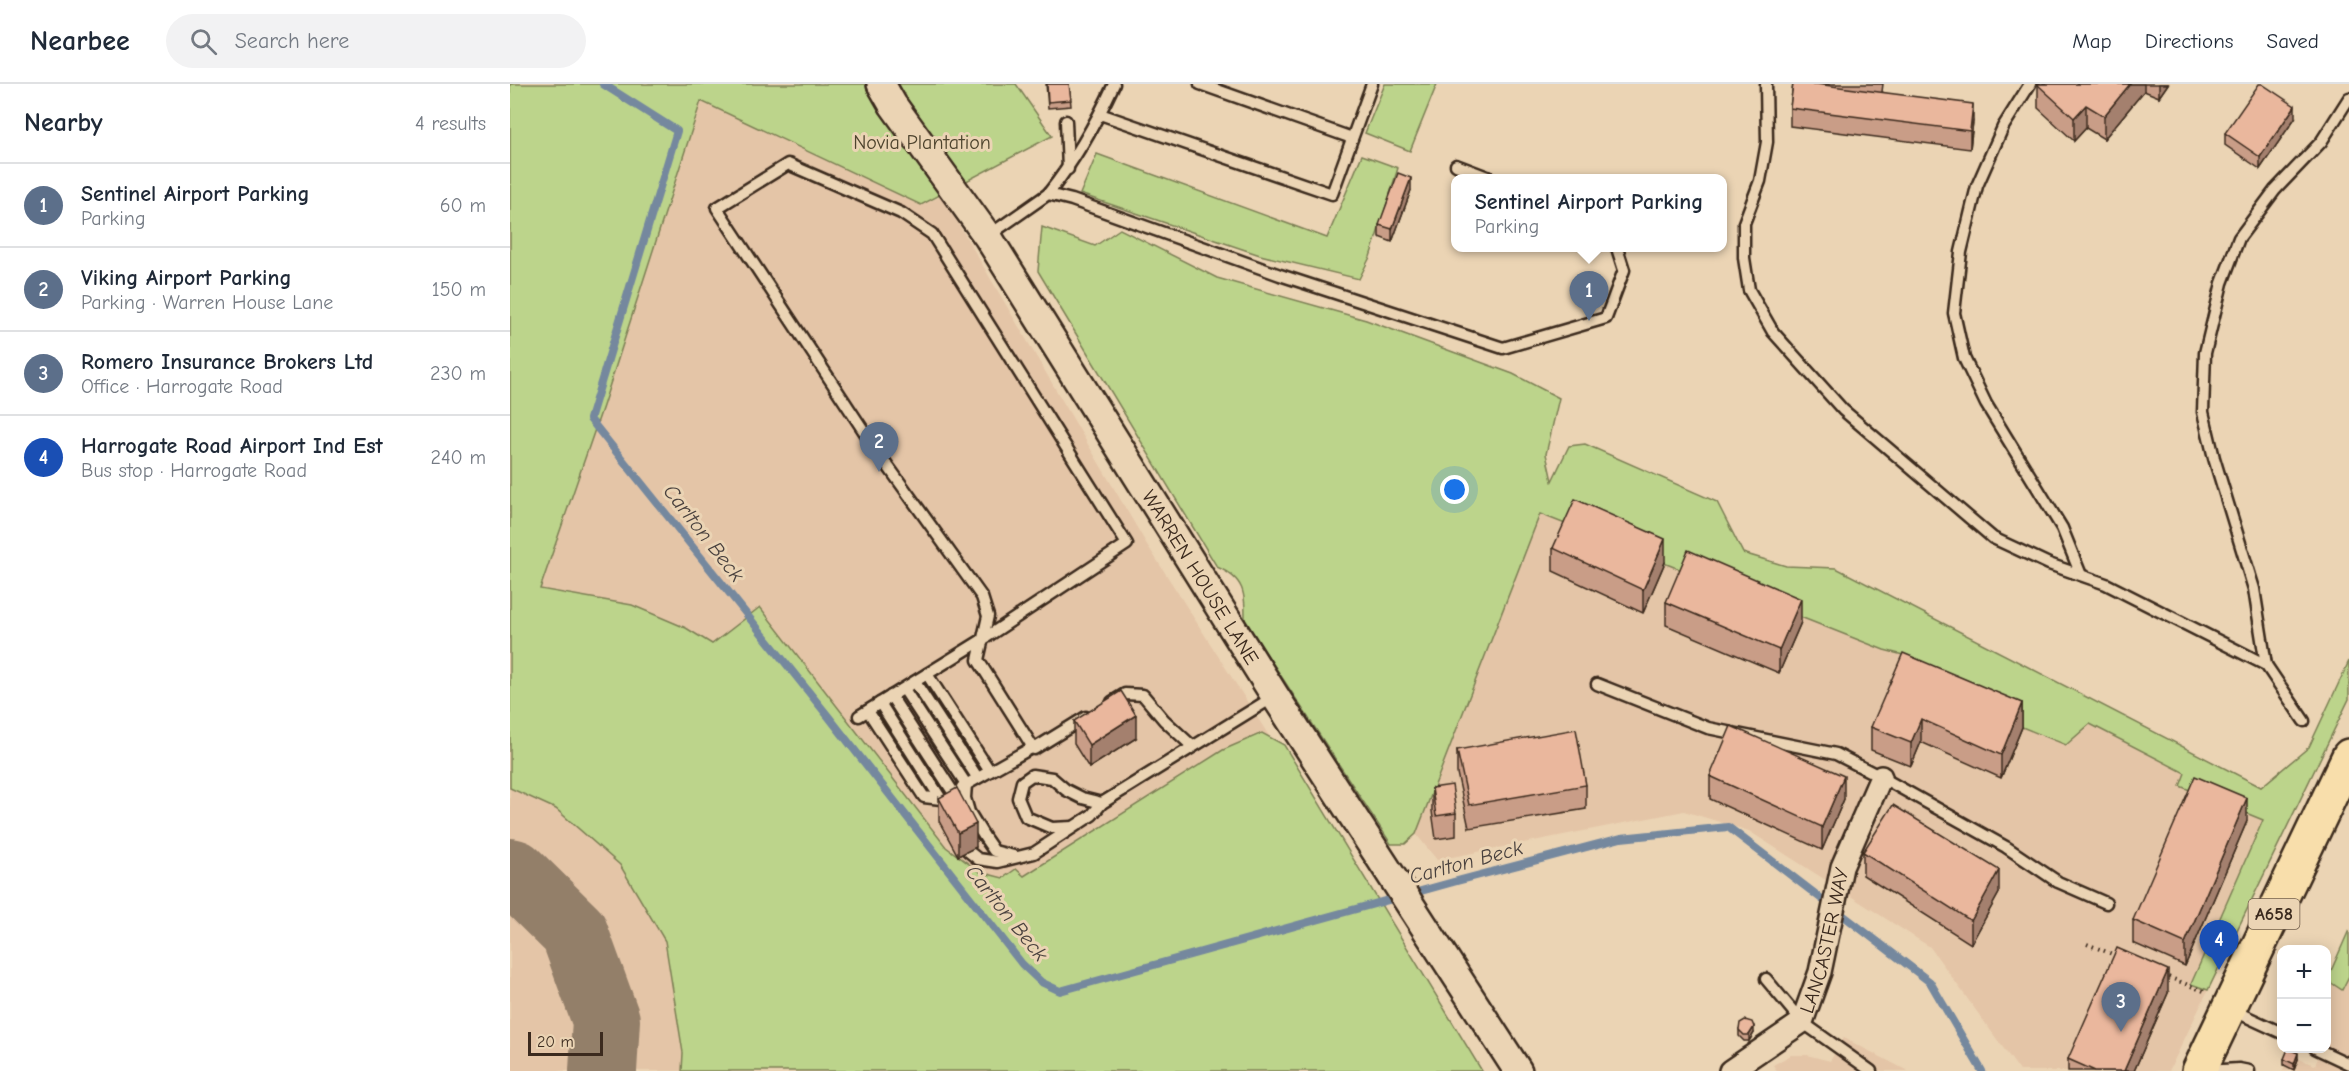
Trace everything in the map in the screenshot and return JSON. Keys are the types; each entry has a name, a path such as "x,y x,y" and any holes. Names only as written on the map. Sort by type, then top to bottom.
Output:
{"highway":[{"name":"A658","path":"2199,1071 2349,756"}],"street":[{"name":"WARREN HOUSE LANE","path":"881,84 893,105 988,237 1275,696 1518,1071"},
{"name":"LANCASTER WAY","path":"1730,1071 1802,1022 1820,972 1842,867 1881,777"}],"lane":[{"path":"988,237 1048,194 1068,169 1100,114 1114,84"},
{"path":"1200,84 1352,138"},
{"path":"1100,114 1332,194 1372,84"},
{"path":"1766,84 1767,142 1760,181 1744,223 1744,258 1749,290 1773,332 1844,410 1993,538 2049,564 2106,584 2266,665"},
{"path":"2030,84 2003,127 1977,186 1961,252 1954,313 1964,358 2017,457 2062,528 2081,575"},
{"path":"2304,721 2266,665 2254,589 2214,458 2203,412 2205,353 2222,283 2239,238 2275,190 2321,142 2349,98"},
{"path":"1066,120 1068,169"},
{"path":"943,803 924,797 863,714 982,640 1127,544 932,234 901,213 788,164 717,208 875,448 982,597 988,616 982,640 978,660 1033,747"},
{"path":"1456,165 1480,174"},
{"path":"1048,194 1072,200 1280,275 1503,348 1606,318 1624,270 1618,252"},
{"path":"927,674 989,770"},
{"path":"915,681 977,777"},
{"path":"1597,684 1708,728 1836,754 2006,847 2058,882 2106,903"},
{"path":"904,689 966,784 965,798 969,812 985,838 994,851 1017,857"},
{"path":"943,803 952,792 977,777 1033,747 1034,749 1125,694 1143,694 1164,720 1192,746"},
{"path":"891,696 952,792"},
{"path":"968,851 978,859 998,861 1034,853 1092,815 1102,803 1275,696"},
{"path":"880,703 943,803"},
{"path":"1074,827 1052,828 1026,817 1018,798 1022,782 1032,775 1052,778 1066,790 1082,798 1102,803"},
{"path":"1766,979 1802,1022 1871,1071"},
{"path":"2230,1006 2277,1030"},
{"path":"2326,1053 2349,1064"},
{"path":"2206,1071 2239,1069 2249,1071"}],"path":[{"path":"2087,944 2119,957"},
{"path":"2162,974 2230,1006"}],"shaded area":[{"path":"701,100 921,205 942,196 1146,543 1280,753 1329,855 1482,1071 510,1071 510,591 603,406"},
{"path":"1552,482 2297,806 2169,1071 2020,1071 1930,947 1749,831 1684,811 1437,860 1416,834"},
{"path":"2349,930 2349,1071 2283,1071 2288,1055 2315,1065 2320,1053 2331,1053 2331,971"},
{"path":"1844,1038 1908,1071 1777,1071 1773,1065 1791,1055 1807,1055 1830,1061"}],"green space":[{"name":"Novia Plantation","path":"510,84 1016,84 1052,136 921,205 701,101 603,406 540,589 632,605 686,628 712,644 760,607 946,847 980,872 1003,878 1016,869 1024,876 1223,750 1262,733 1284,745 1482,1071 682,1071 683,1053 665,941 620,865 556,809 510,788"},
{"path":"1385,84 1437,84 1410,151 1365,133"},
{"path":"1097,154 1327,238 1362,155 1398,168 1370,257 1359,279 1260,255 1080,194"},
{"path":"1042,227 1095,246 1120,229 1217,278 1366,320 1513,374 1559,398 1546,454 1552,481 1569,446 1585,444 1717,502 1743,553 1786,566 1836,568 2261,787 2309,747 2349,661 2349,699 2208,990 2191,984 2263,820 2180,786 2185,773 2090,724 2066,745 2022,727 1903,655 1884,650 1540,514 1416,834 1405,844 1391,844 1245,621 1242,588 1233,577 1217,567 1038,271"},
{"path":"2349,930 2349,976 2342,990 2331,983 2331,971"}],"building":[{"path":"1047,84 1069,84 1071,100 1048,102"},
{"path":"1793,84 1816,84 1973,104 1970,131 1790,108"},
{"path":"2038,84 2130,84 2104,116 2086,105 2074,118"},
{"path":"2259,84 2295,106 2260,157 2225,133"},
{"path":"1398,173 1411,178 1392,229 1379,225"},
{"path":"1575,499 1665,539 1643,590 1553,548"},
{"path":"1688,550 1801,599 1779,650 1666,602"},
{"path":"1903,653 2022,703 2001,755 1921,719 1911,743 1871,727"},
{"path":"1121,691 1136,715 1089,745 1074,721"},
{"path":"1731,726 1844,776 1822,827 1710,776"},
{"path":"1576,729 1586,785 1469,805 1457,750"},
{"path":"2195,776 2247,798 2185,943 2133,920"},
{"path":"1452,785 1456,813 1436,816 1432,788"},
{"path":"957,788 976,824 958,833 939,798"},
{"path":"1893,805 1999,870 1971,921 1863,852"},
{"path":"2117,948 2168,970 2124,1071 2095,1071 2068,1059"},
{"path":"1745,1020 1752,1022 1754,1027 1749,1035 1744,1035 1739,1030 1740,1023"},
{"path":"2286,1053 2298,1053 2294,1064 2284,1059"}],"waterway":[{"name":"Carlton Beck","path":"603,84 677,131 590,419 828,716 1022,964 1041,982 1060,991 1621,838 1728,827 1930,982 1982,1071"}],"taxiway":[{"path":"510,872 514,873 574,932 606,1020 603,1071"}],"place":[{"name":"Sentinel Airport Parking","path":"1589,321"},
{"name":"Viking Airport Parking","path":"879,472"},
{"name":"Harrogate Road Airport Ind Est","path":"2219,970"},
{"name":"Romero Insurance Brokers Ltd","path":"2121,1032"}]}
